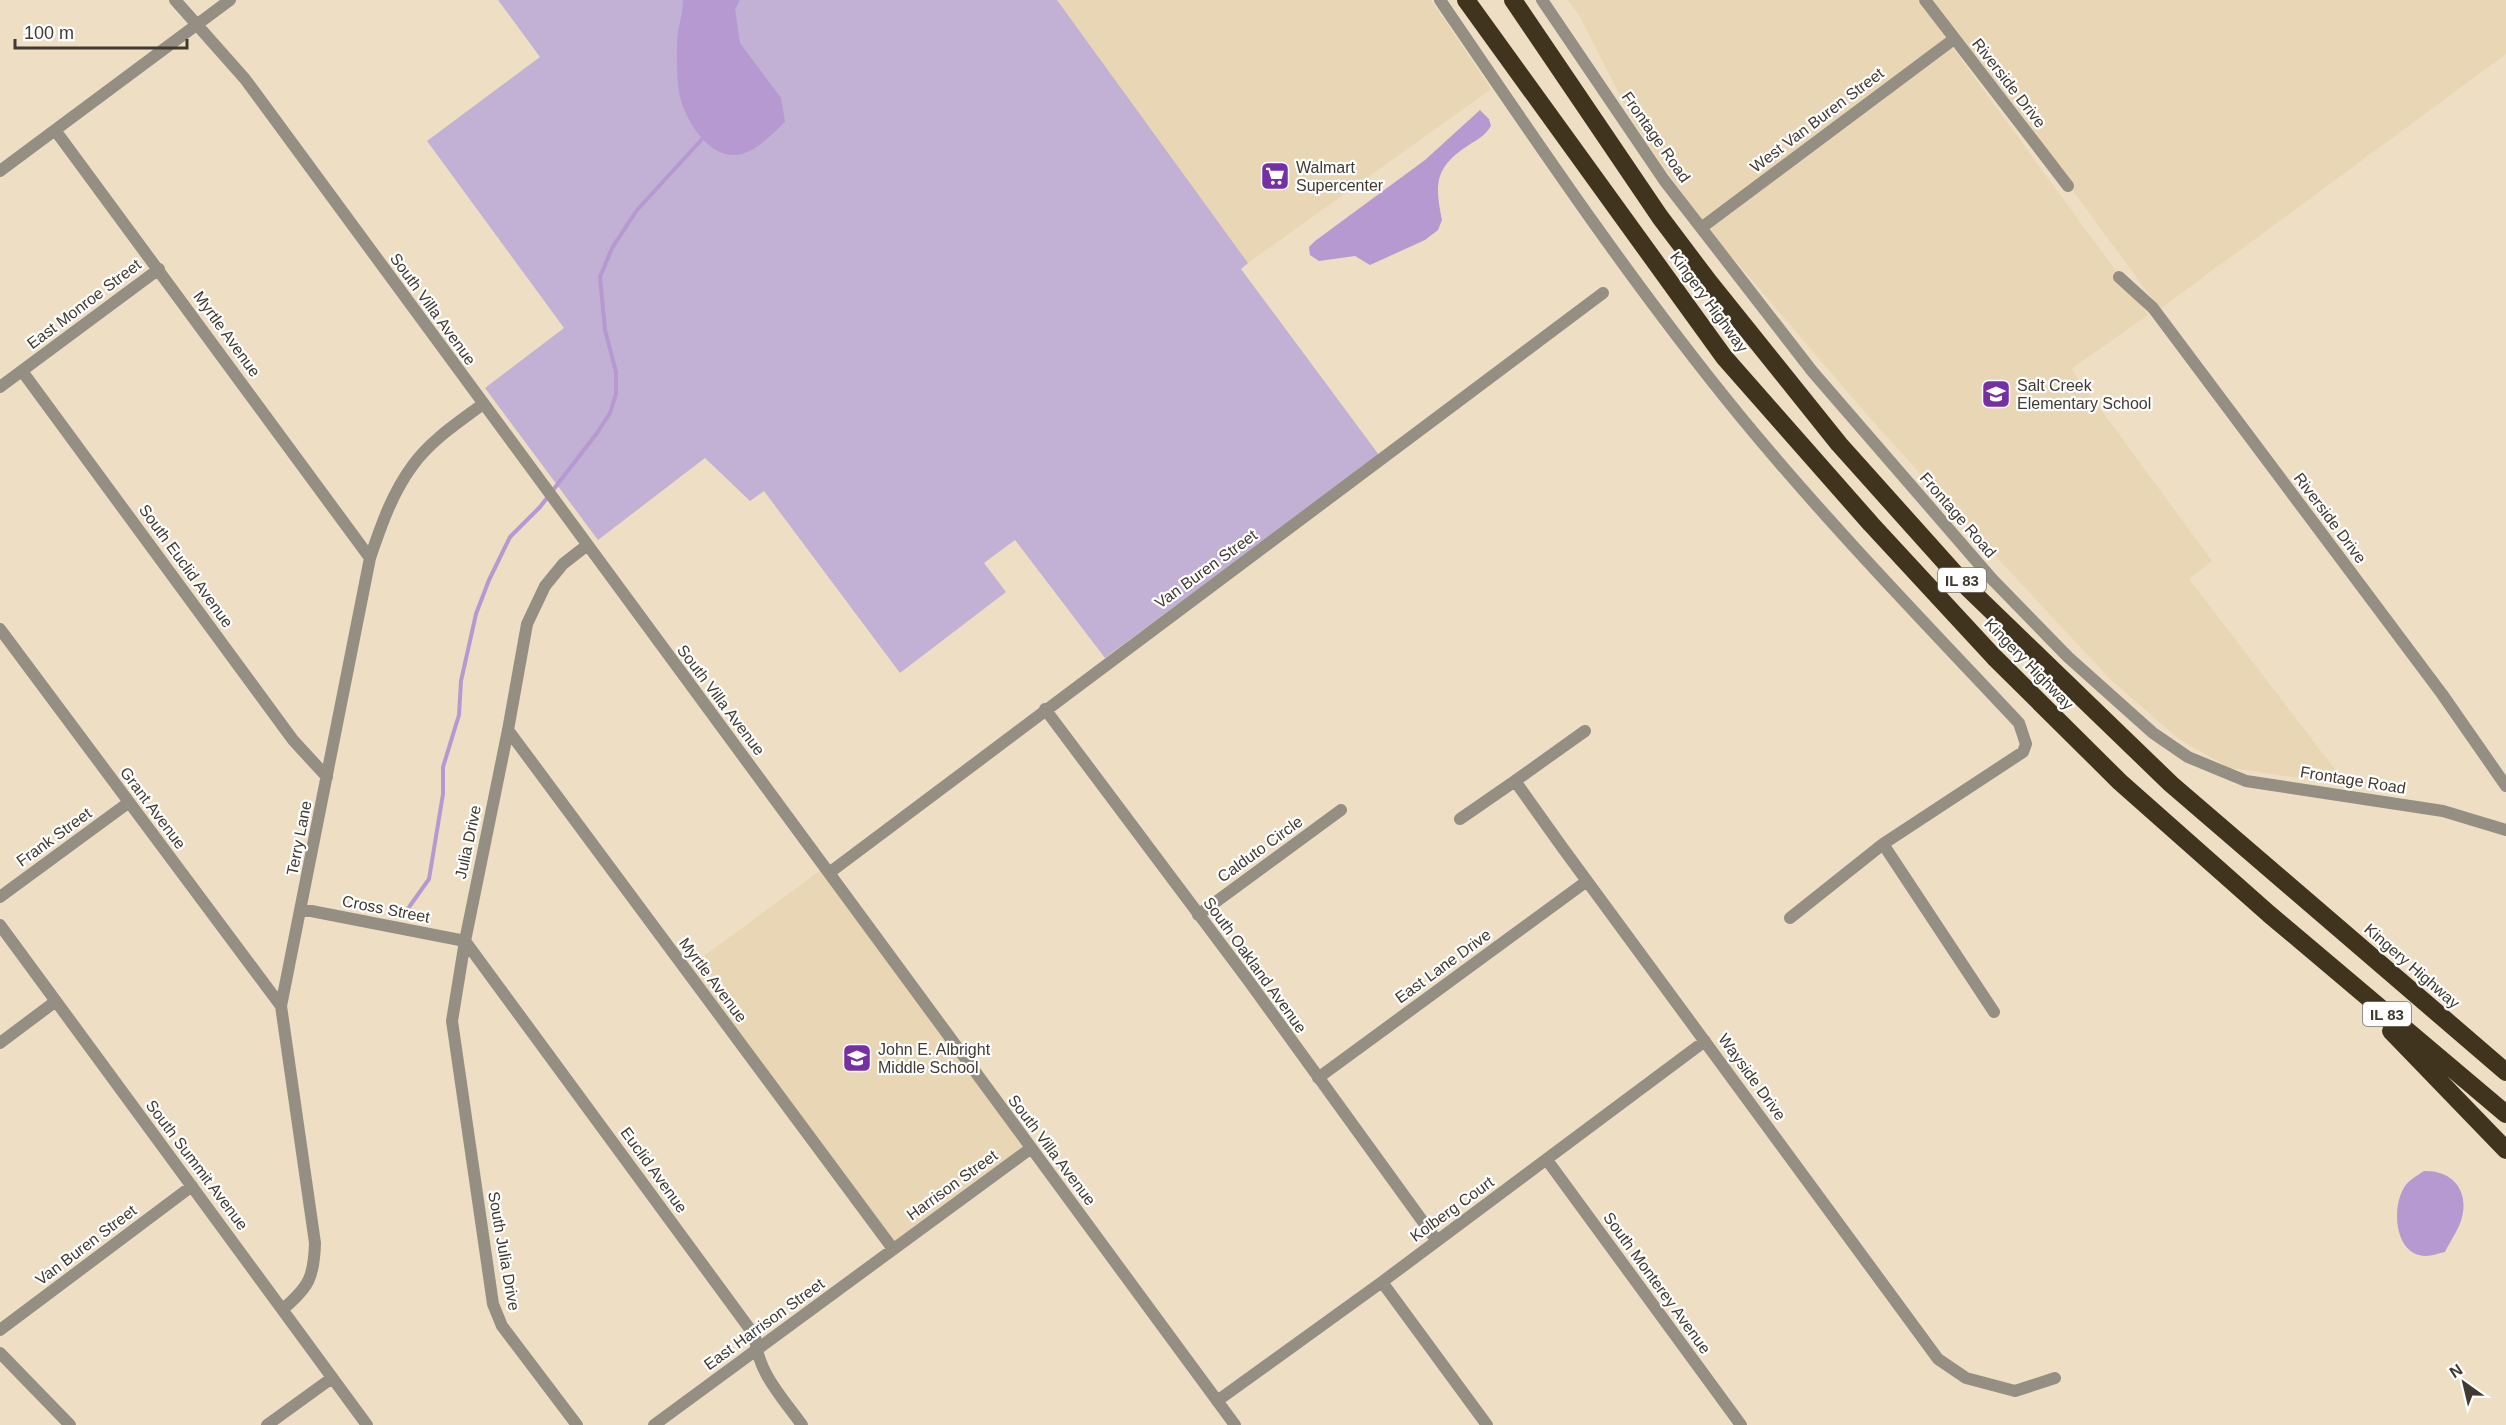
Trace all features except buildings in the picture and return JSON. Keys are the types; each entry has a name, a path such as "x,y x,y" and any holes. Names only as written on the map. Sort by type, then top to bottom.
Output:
{"highway":[{"name":"Kingery Highway","path":"1466,0 1724,357 1789,433 2048,712 2120,782 2269,914 2506,1114"},
{"name":"Kingery Highway","path":"1513,0 1660,217 1695,264 1776,367 1896,509 1968,588 2121,739 2414,995 2506,1072"},
{"path":"2269,914 2398,1037 2506,1150"},
{"path":"2414,995 2484,1038 2506,1056"}],"street":[{"name":"South Villa Avenue","path":"175,0 244,79 1235,1425"},
{"path":"0,171 230,0"},
{"path":"1440,0 1629,271 1740,416 1878,572 2019,723 2026,744 2023,753 1883,844 1790,918"},
{"name":"Frontage Road","path":"1542,0 1664,180 1812,371 1992,579 2068,657 2153,733 2188,757 2214,770 2246,781 2443,811 2506,830"},
{"name":"Riverside Drive","path":"1925,0 2068,186"},
{"name":"West Van Buren Street","path":"1701,228 1954,39"},
{"name":"Myrtle Avenue","path":"55,130 370,558"},
{"name":"East Monroe Street","path":"0,387 159,269"},
{"name":"Riverside Drive","path":"2119,277 2153,308 2442,694 2506,786"},
{"name":"Van Buren Street","path":"829,873 1603,293"},
{"name":"South Euclid Avenue","path":"22,371 293,740 327,777"},
{"name":"Terry Lane","path":"284,1309 305,1290 314,1262 315,1243 281,1006 370,558 384,518 414,464 439,438 483,404"},
{"name":"Julia Drive","path":"473,1167 452,1021 465,941 527,624 545,586 563,564 586,546"},
{"name":"Grant Avenue","path":"0,629 281,1006"},
{"name":"South Oakland Avenue","path":"1045,709 1437,1241"},
{"name":"Myrtle Avenue","path":"508,730 893,1249"},
{"path":"1460,819 1585,731"},
{"name":"Wayside Drive","path":"1515,781 1938,1359 1966,1378 2015,1391 2055,1378"},
{"name":"Frank Street","path":"0,897 128,803"},
{"name":"Calduto Circle","path":"1198,915 1341,810"},
{"path":"1883,844 1994,1012"},
{"name":"East Lane Drive","path":"1318,1078 1587,880"},
{"name":"Cross Street","path":"302,909 465,941"},
{"name":"South Summit Avenue","path":"0,925 367,1425"},
{"name":"Euclid Avenue","path":"465,941 755,1336 756,1351 763,1372 802,1425"},
{"path":"0,1043 56,1001"},
{"name":"Kolberg Court","path":"1217,1401 1382,1282 1705,1041"},
{"name":"Harrison Street","path":"893,1249 1030,1149"},
{"name":"South Monterey Avenue","path":"1547,1160 1741,1425"},
{"name":"South Julia Drive","path":"473,1167 497,1316 577,1425"},
{"name":"Van Buren Street","path":"0,1330 192,1186"},
{"name":"East Harrison Street","path":"654,1425 893,1249"},
{"path":"1382,1282 1487,1425"},
{"path":"0,1353 70,1425"},
{"path":"267,1425 332,1377"}],"shaded area":[{"path":"498,0 1057,0 1248,263 1241,269 1379,455 1105,658 1015,540 984,563 1006,592 900,673 764,491 750,501 705,458 598,540 485,388 564,328 427,141 540,57"},
{"path":"683,0 740,0 735,9 740,43 781,98 785,122 763,142 743,154 724,154 704,140 695,130 683,106 678,83 677,38"},
{"path":"1057,0 1431,0 1491,89 1248,263"},
{"path":"1568,0 1918,0 1946,38 1702,222 1634,123 1580,17"},
{"path":"1932,0 2506,0 2506,54 2160,309"},
{"path":"1952,47 2148,315 2071,369 2212,561 2189,579 2347,785 2230,768 2180,740 2112,681 1870,418 1708,229"},
{"path":"1480,110 1489,119 1491,126 1483,136 1455,155 1442,170 1438,197 1442,220 1438,230 1425,240 1370,265 1355,256 1319,261 1310,255 1309,247 1315,241 1425,160"},
{"name":"John E. Albright Middle School","path":"821,870 1024,1149 894,1243 689,967"},
{"path":"2424,1171 2450,1178 2456,1183 2463,1198 2459,1226 2445,1252 2431,1256 2415,1254 2407,1248 2398,1229 2397,1217 2398,1205 2405,1186"}],"waterway":[{"path":"407,910 429,879 443,794 443,767 459,715 461,681 476,614 489,580 510,537 540,507 597,433 610,413 616,394 616,372 605,330 600,277 612,248 637,210 703,138"}],"place":[{"name":"Walmart Supercenter","path":"1275,176"},
{"name":"Salt Creek Elementary School","path":"1996,394"},
{"name":"John E. Albright Middle School","path":"857,1058"}]}
